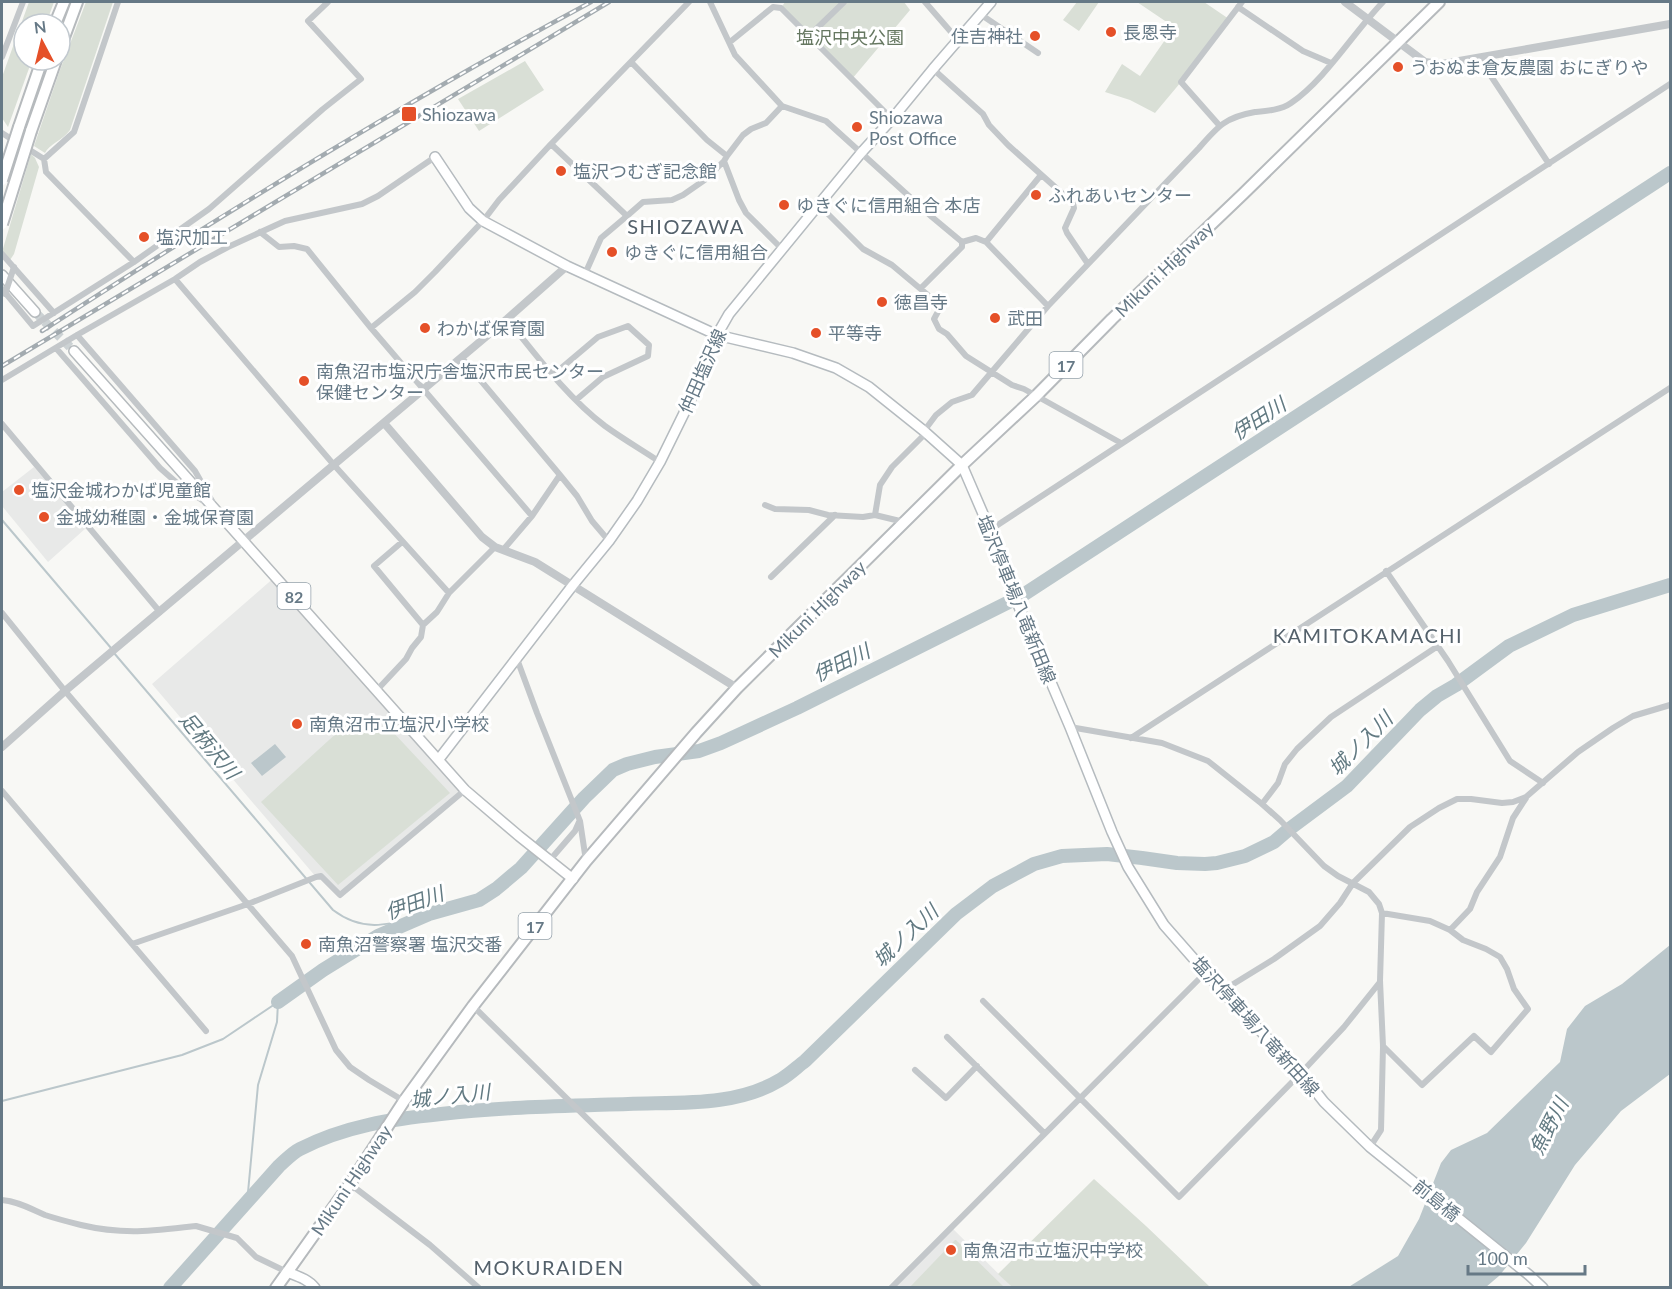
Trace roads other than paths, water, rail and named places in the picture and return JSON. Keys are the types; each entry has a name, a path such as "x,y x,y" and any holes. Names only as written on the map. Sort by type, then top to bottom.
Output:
{"highway":[{"name":"Mikuni Highway","path":"276,1287 350,1184 404,1101 473,1006 586,861 674,757 737,688 962,465 1036,396 1112,319 1439,2"},
{"path":"2,180 38,72"},
{"path":"2,224 52,72"}],"main road":[{"name":"仲田塩沢線","path":"439,759 609,541 637,501 660,462 690,401 717,335 729,314 861,153 991,2"},
{"path":"435,156 469,208 483,221 567,266 717,335 793,353 836,368 869,387 962,465"},
{"path":"2,275 36,312"},
{"name":"82","path":"74,351 465,790 573,879"},
{"name":"塩沢停車場八竜新田線","path":"962,465 1112,832 1128,867 1164,925 1324,1102 1370,1147 1400,1170"},
{"name":"前島橋","path":"1400,1170 1543,1287"},
{"path":"287,1272 305,1279 316,1287"}],"street":[{"path":"2,57 23,2"},
{"path":"44,159 74,132 118,2"},
{"path":"14,267 3,291 33,326 134,262 209,209 323,109 361,79 308,21 328,2"},
{"path":"371,328 415,292 483,221 499,200 551,144 689,2"},
{"path":"710,2 735,55 782,106 826,121 962,242"},
{"path":"809,36 844,2"},
{"path":"925,2 958,40"},
{"path":"1345,2 1425,62 1442,64 1671,24"},
{"path":"875,515 879,485 892,467 925,432 936,415 952,402 972,395 1048,306 1219,125 1235,117 1288,105 1308,90 1383,2"},
{"path":"1219,125 1181,82 1240,4 1304,51 1331,63"},
{"path":"730,42 773,8 783,5 809,36 892,119"},
{"path":"980,14 1038,54"},
{"path":"1479,58 1549,164"},
{"path":"631,62 725,159 739,200 746,213 782,249"},
{"path":"933,69 983,114 1002,138 1073,203 1074,208 1065,228 1088,264"},
{"path":"990,530 1671,84"},
{"path":"585,274 601,238 643,202 672,200 683,195 706,179 743,135 766,123 782,106"},
{"path":"2,133 44,159 46,172 134,262"},
{"path":"551,144 627,216"},
{"path":"2,380 77,334 175,279 200,262 285,221 362,204 378,196 435,156"},
{"path":"986,243 1041,175"},
{"path":"819,205 864,249 892,265 941,306 934,319 939,329 947,334 966,356 1012,385 1024,389 1122,443"},
{"path":"260,232 279,246 307,249 371,328 532,516"},
{"path":"962,242 976,238 986,243 1048,306"},
{"path":"921,288 962,247 962,242"},
{"path":"2,254 54,313"},
{"path":"2,747 65,691 567,266"},
{"path":"175,279 334,465 449,593"},
{"path":"507,319 576,400 605,426 660,462"},
{"path":"553,375 598,337 628,326 649,345 648,356 603,376 576,400"},
{"path":"77,334 195,471 215,508"},
{"path":"56,348 160,468 177,483 215,508"},
{"path":"461,357 577,496 592,521 609,541"},
{"path":"1131,738 1671,388"},
{"path":"384,423 482,537 499,549 536,562 737,688"},
{"path":"2,424 160,612"},
{"path":"377,690 406,659 421,638 423,625 437,612 449,593 532,516 560,475"},
{"path":"765,505 775,509 809,510 828,515 863,517 875,515 905,522"},
{"path":"771,578 835,514"},
{"path":"402,542 374,566 423,625"},
{"path":"1386,571 1448,661 1510,760 1543,783"},
{"path":"2,613 65,691 292,956 336,1050 350,1067 404,1101"},
{"path":"1263,804 1278,783 1285,764 1297,749 1331,717 1438,646"},
{"path":"517,658 580,821 586,861"},
{"path":"1222,991 1274,959 1320,926 1340,903 1353,883 1410,827 1439,808 1456,799 1502,803 1526,797 1578,752 1613,728 1633,716 1671,705"},
{"path":"1070,727 1162,743 1208,761 1263,804 1324,866 1369,892 1379,904 1382,914 1381,1130 1370,1147"},
{"path":"132,944 248,904 316,877 321,876 340,895 465,790"},
{"path":"2,791 206,1031"},
{"path":"1450,930 1470,909 1477,892 1500,857 1513,818 1526,797"},
{"path":"550,860 575,831 580,821"},
{"path":"1382,914 1431,921 1450,930 1463,940 1500,957 1514,989 1528,1009 1491,1052 1474,1036 1422,1085 1383,1046"},
{"path":"891,1287 1205,973"},
{"path":"983,1001 1179,1197 1344,1027 1380,981"},
{"path":"473,1006 759,1287"},
{"path":"947,1037 1044,1133"},
{"path":"915,1070 946,1098 976,1066"},
{"path":"350,1184 430,1245 476,1286"},
{"path":"2,1200 58,1219 110,1230 139,1232 196,1226 205,1228 237,1238 256,1257 287,1272"}],"water":[{"path":"275,744 286,757 262,776 251,763"},
{"name":"魚野川","path":"1670,945 1670,1074 1621,1111 1575,1165 1526,1243 1499,1276 1486,1287 1347,1288 1398,1256 1419,1219 1441,1163 1451,1150 1487,1133 1560,1062 1567,1029 1585,1006 1622,984"}],"waterway":[{"name":"伊田川","path":"278,1002 323,970 378,936 429,914 479,900 496,889 521,868 584,798 613,770 627,764 655,757 699,751 721,743 797,708 1023,595 1670,173"},
{"name":"足柄沢川","path":"2,520 111,648"},
{"name":"城ノ入川","path":"170,1288 279,1166 297,1151 351,1129 405,1118 488,1110 686,1103 725,1099 763,1089 783,1078 805,1061 956,914 993,886 1034,864 1062,856 1107,854 1177,863 1205,864 1245,856 1274,842 1347,786 1420,710 1509,646 1573,615 1670,585"},
{"name":"足柄沢川","path":"114,653 333,910 345,918 368,925 392,923 429,914"},
{"name":"伊田川","path":"2,1101 182,1055 223,1039 278,1002"},
{"path":"247,1203 258,1085 277,1022 278,1002"}],"tunnel":[{"path":"35,312 74,351"}],"railway":[{"path":"42,331 313,161 591,2"},
{"path":"2,366 609,2"}],"place":[{"name":"長恩寺","path":"1111,32"},
{"name":"住吉神社","path":"1035,36"},
{"name":"うおぬま倉友農園 おにぎりや","path":"1398,67"},
{"name":"Shiozawa","path":"409,114"},
{"name":"Shiozawa Post Office","path":"857,127"},
{"name":"塩沢つむぎ記念館","path":"561,171"},
{"name":"ふれあいセンター","path":"1036,195"},
{"name":"ゆきぐに信用組合 本店","path":"784,205"},
{"name":"塩沢加工","path":"144,237"},
{"name":"ゆきぐに信用組合","path":"612,252"},
{"name":"徳昌寺","path":"882,302"},
{"name":"武田","path":"995,318"},
{"name":"わかば保育園","path":"425,328"},
{"name":"平等寺","path":"816,333"},
{"name":"南魚沼市塩沢庁舎塩沢市民センター 保健センター","path":"304,381"},
{"name":"塩沢金城わかば児童館","path":"19,490"},
{"name":"金城幼稚園・金城保育園","path":"44,517"},
{"name":"南魚沼市立塩沢小学校","path":"297,724"},
{"name":"南魚沼警察署 塩沢交番","path":"306,944"},
{"name":"南魚沼市立塩沢中学校","path":"951,1250"}],"district":[{"name":"SHIOZAWA","path":"686,226"},
{"name":"KAMITOKAMACHI","path":"1368,635"},
{"name":"MOKURAIDEN","path":"549,1267"}],"park label":[{"name":"塩沢中央公園","path":"850,37"}]}
